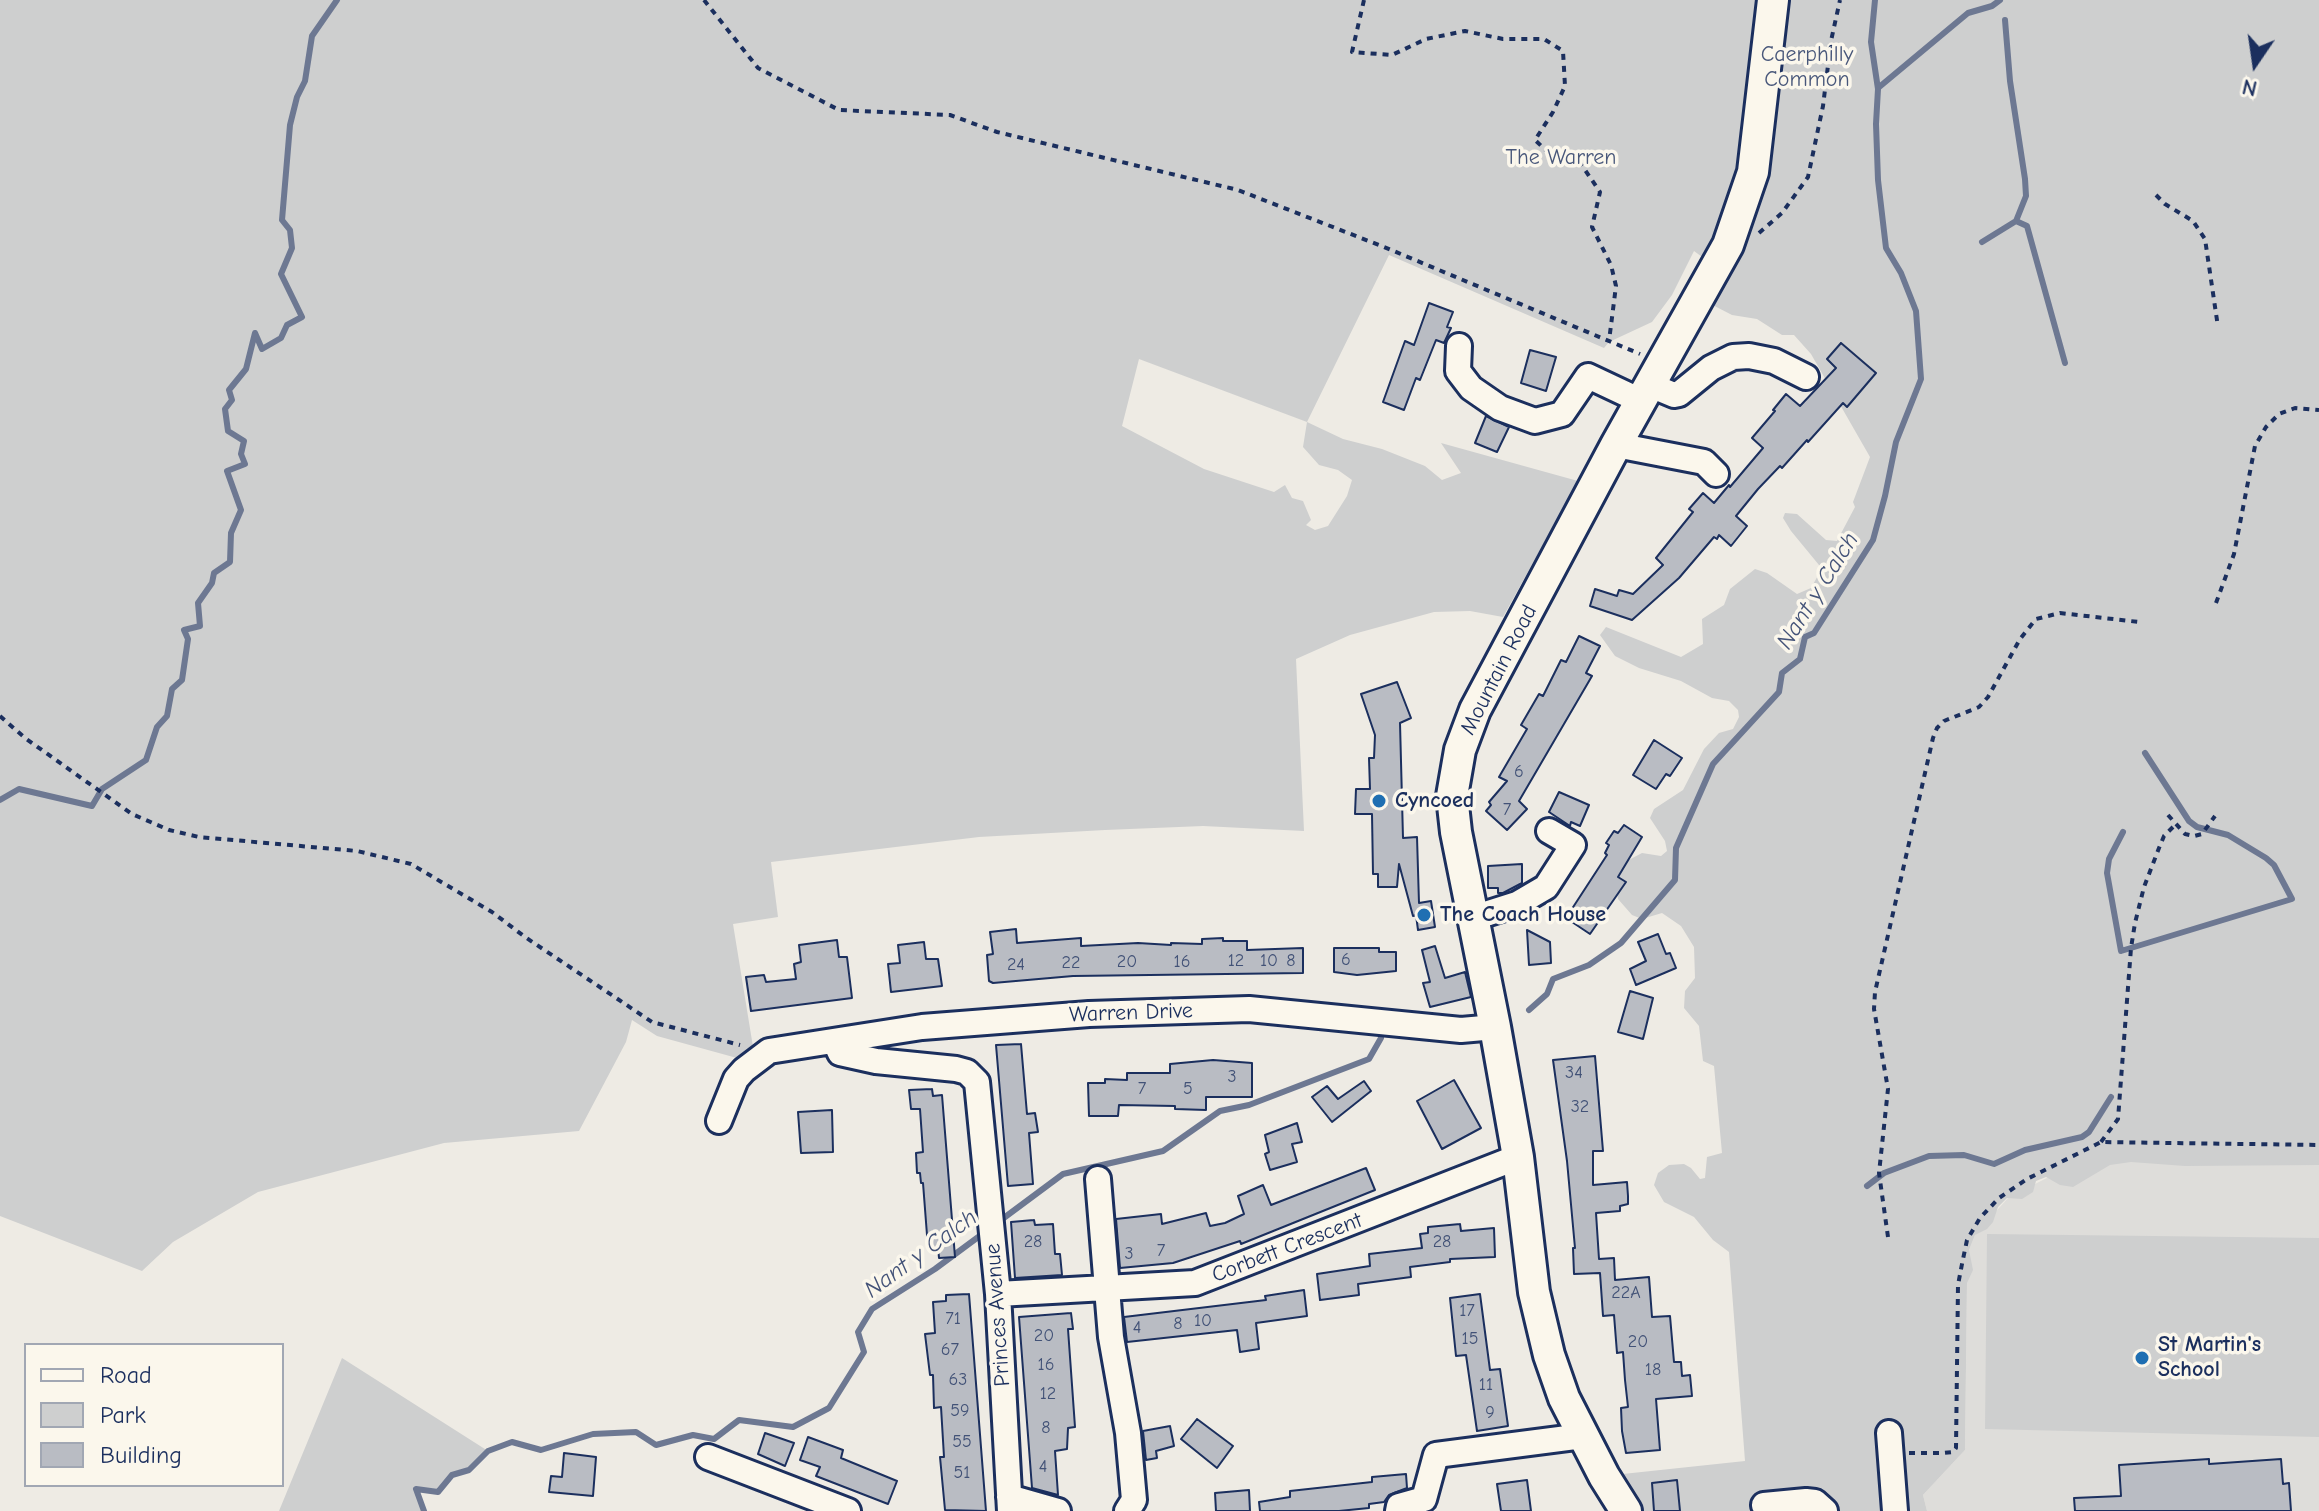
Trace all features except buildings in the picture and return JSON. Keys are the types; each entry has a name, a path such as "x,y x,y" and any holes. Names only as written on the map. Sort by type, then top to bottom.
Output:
{"main road":[{"name":"Mountain Road","path":"1626,1511 1583,1436 1559,1384 1534,1292 1518,1157 1456,832 1452,796 1460,750 1475,710 1616,445 1728,245 1753,172 1773,0"}],"street":[{"path":"1459,346 1458,371 1471,388 1500,408 1535,421 1562,414 1588,376 1651,383 1674,395 1711,368 1733,357 1749,356 1774,361 1806,377"},
{"path":"1616,445 1704,462 1716,474"},
{"path":"1473,918 1517,904 1546,887 1573,845 1549,831"},
{"name":"Warren Drive","path":"769,1051 922,1027 1004,1019 1249,1009 1461,1030 1495,1027"},
{"name":"Princes Avenue","path":"835,1042 840,1053 876,1061 956,1069 967,1072 977,1082 998,1294 1010,1504"},
{"path":"719,1121 736,1079 769,1051"},
{"name":"Corbett Crescent","path":"998,1294 1195,1283 1518,1157"},
{"path":"1098,1179 1111,1337 1128,1433 1134,1500 1127,1511"},
{"path":"1398,1511 1399,1506 1424,1499 1436,1455 1583,1436"},
{"path":"1890,1443 1895,1511"},
{"path":"708,1457 848,1511"},
{"path":"1764,1505 1806,1501 1815,1502 1825,1511"},
{"path":"1010,1504 1058,1511"}],"path":[{"path":"704,0 758,68 839,110 950,115 997,132 1238,190 1384,247 1609,342 1651,383"},
{"path":"1364,0 1352,52 1392,55 1426,39 1465,31 1503,39 1544,39 1563,51 1565,86 1535,140 1553,157 1581,164 1600,192 1592,227 1611,265 1616,286 1609,342"},
{"path":"1728,245 1752,239 1782,213 1808,177 1840,0"},
{"path":"2156,195 2193,221 2205,239 2218,327"},
{"path":"2216,603 2234,554 2255,446 2266,427 2279,414 2295,408 2319,410"},
{"path":"1888,1237 1879,1173 1888,1089 1874,1009 1875,992 1937,728 1944,721 1979,707 1988,697 2020,639 2036,619 2060,613 2139,622"},
{"path":"0,716 25,738 132,814 169,830 199,837 357,851 411,864 492,912 652,1022 769,1051"},
{"path":"2168,815 2185,834 2194,836 2202,834 2215,816"},
{"path":"1890,1443 1943,1453 1953,1452 1956,1448 1958,1285 1967,1240 1980,1218 1999,1198 2027,1179 2101,1142 2118,1119 2135,923 2144,887 2159,848 2164,836 2176,824"},
{"path":"2101,1142 2319,1145"}],"shaded area":[{"name":"St Martin's School","path":"2101,1150 2319,1157 2319,1511 1927,1511 1923,1495 1965,1450 1967,1283 1969,1250 1975,1235 2008,1198"}],"green space":[{"path":"0,0 2319,0 2319,1165 2185,1166 2131,1162 2110,1165 2073,1187 2060,1185 2046,1177 2036,1181 2033,1192 2022,1199 2007,1198 1998,1207 1987,1229 1975,1235 1969,1250 1973,1270 1967,1283 1965,1450 1923,1495 1927,1511 1626,1511 1604,1476 1745,1461 1729,1252 1713,1240 1694,1217 1664,1202 1654,1185 1658,1173 1669,1165 1684,1164 1700,1179 1705,1178 1707,1157 1722,1153 1714,1066 1703,1061 1699,1026 1684,1008 1685,991 1695,978 1694,947 1681,926 1662,913 1642,919 1632,915 1618,899 1615,880 1623,863 1642,853 1661,856 1667,851 1665,841 1650,818 1654,809 1683,790 1704,749 1719,733 1733,729 1739,717 1738,710 1729,701 1712,698 1681,681 1639,668 1615,656 1600,635 1606,627 1681,657 1703,644 1702,619 1724,605 1730,589 1755,569 1767,573 1797,594 1811,588 1820,572 1819,565 1791,531 1783,518 1785,513 1797,514 1826,540 1837,541 1855,507 1853,502 1870,457 1811,354 1794,335 1782,335 1757,319 1732,315 1699,298 1717,268 1694,251 1672,295 1652,322 1609,342 1604,348 1389,255 1307,422 1343,439 1382,449 1425,466 1442,480 1461,473 1441,443 1578,481 1503,617 1470,611 1434,612 1350,635 1296,659 1304,831 1203,826 979,837 771,862 778,917 733,924 754,1053 737,1058 657,1036 632,1020 626,1042 579,1131 444,1143 258,1192 173,1242 142,1271 0,1216","holes":["1139,359 1307,422 1303,447 1319,465 1338,470 1352,480 1347,496 1328,526 1315,530 1306,525 1311,520 1303,501 1292,498 1285,485 1274,492 1204,469 1122,426"]},
{"path":"1987,1234 2319,1238 2319,1437 1985,1429"},
{"path":"342,1358 488,1451 469,1470 452,1475 438,1492 416,1489 424,1511 279,1511"}],"waterway":[{"path":"0,800 19,789 92,806 102,789 146,760 157,727 167,716 172,689 182,680 188,639 184,630 200,626 198,603 212,583 214,573 230,562 231,533 241,510 227,471 245,464 241,454 244,441 228,431 225,409 232,400 229,390 246,369 255,333 262,349 281,338 287,325 302,317 281,274 292,248 290,230 282,220 290,125 297,97 305,81 312,36 337,0"},
{"name":"Nant y Calch","path":"1529,1010 1547,994 1553,979 1589,965 1621,943 1675,880 1676,848 1713,764 1779,692 1782,673 1800,659 1805,637 1814,633 1873,540 1896,442 1921,379 1916,311 1901,273 1886,248 1878,180 1878,89 1871,42 1875,0"},
{"path":"1878,88 1968,13 1992,6 2000,0"},
{"path":"2005,20 2026,196 2016,221"},
{"path":"1982,242 2016,221 2027,226 2065,363"},
{"path":"2123,832 2109,859 2107,873 2121,951 2292,899 2274,865 2266,858 2228,835 2197,827 2189,821 2145,753"},
{"name":"Nant y Calch","path":"997,1223 1063,1174 1163,1151 1220,1111 1249,1105 1369,1059 1381,1038"},
{"path":"1867,1186 1884,1173 1929,1156 1964,1155 1994,1164 2025,1150 2082,1137 2089,1132 2111,1097"},
{"name":"Nant y Calch","path":"424,1511 416,1489 438,1492 452,1475 469,1470 488,1451 512,1442 541,1450 593,1434 636,1432 656,1445 693,1435 714,1439 739,1420 793,1427 829,1408 864,1352 858,1332 872,1309 935,1269 985,1232"}],"place":[{"name":"Cyncoed","path":"1379,801"},
{"name":"The Coach House","path":"1424,915"},
{"name":"St Martin's School","path":"2142,1358"}],"park label":[{"name":"Caerphilly Common","path":"1807,68"},
{"name":"The Warren","path":"1561,158"}]}
